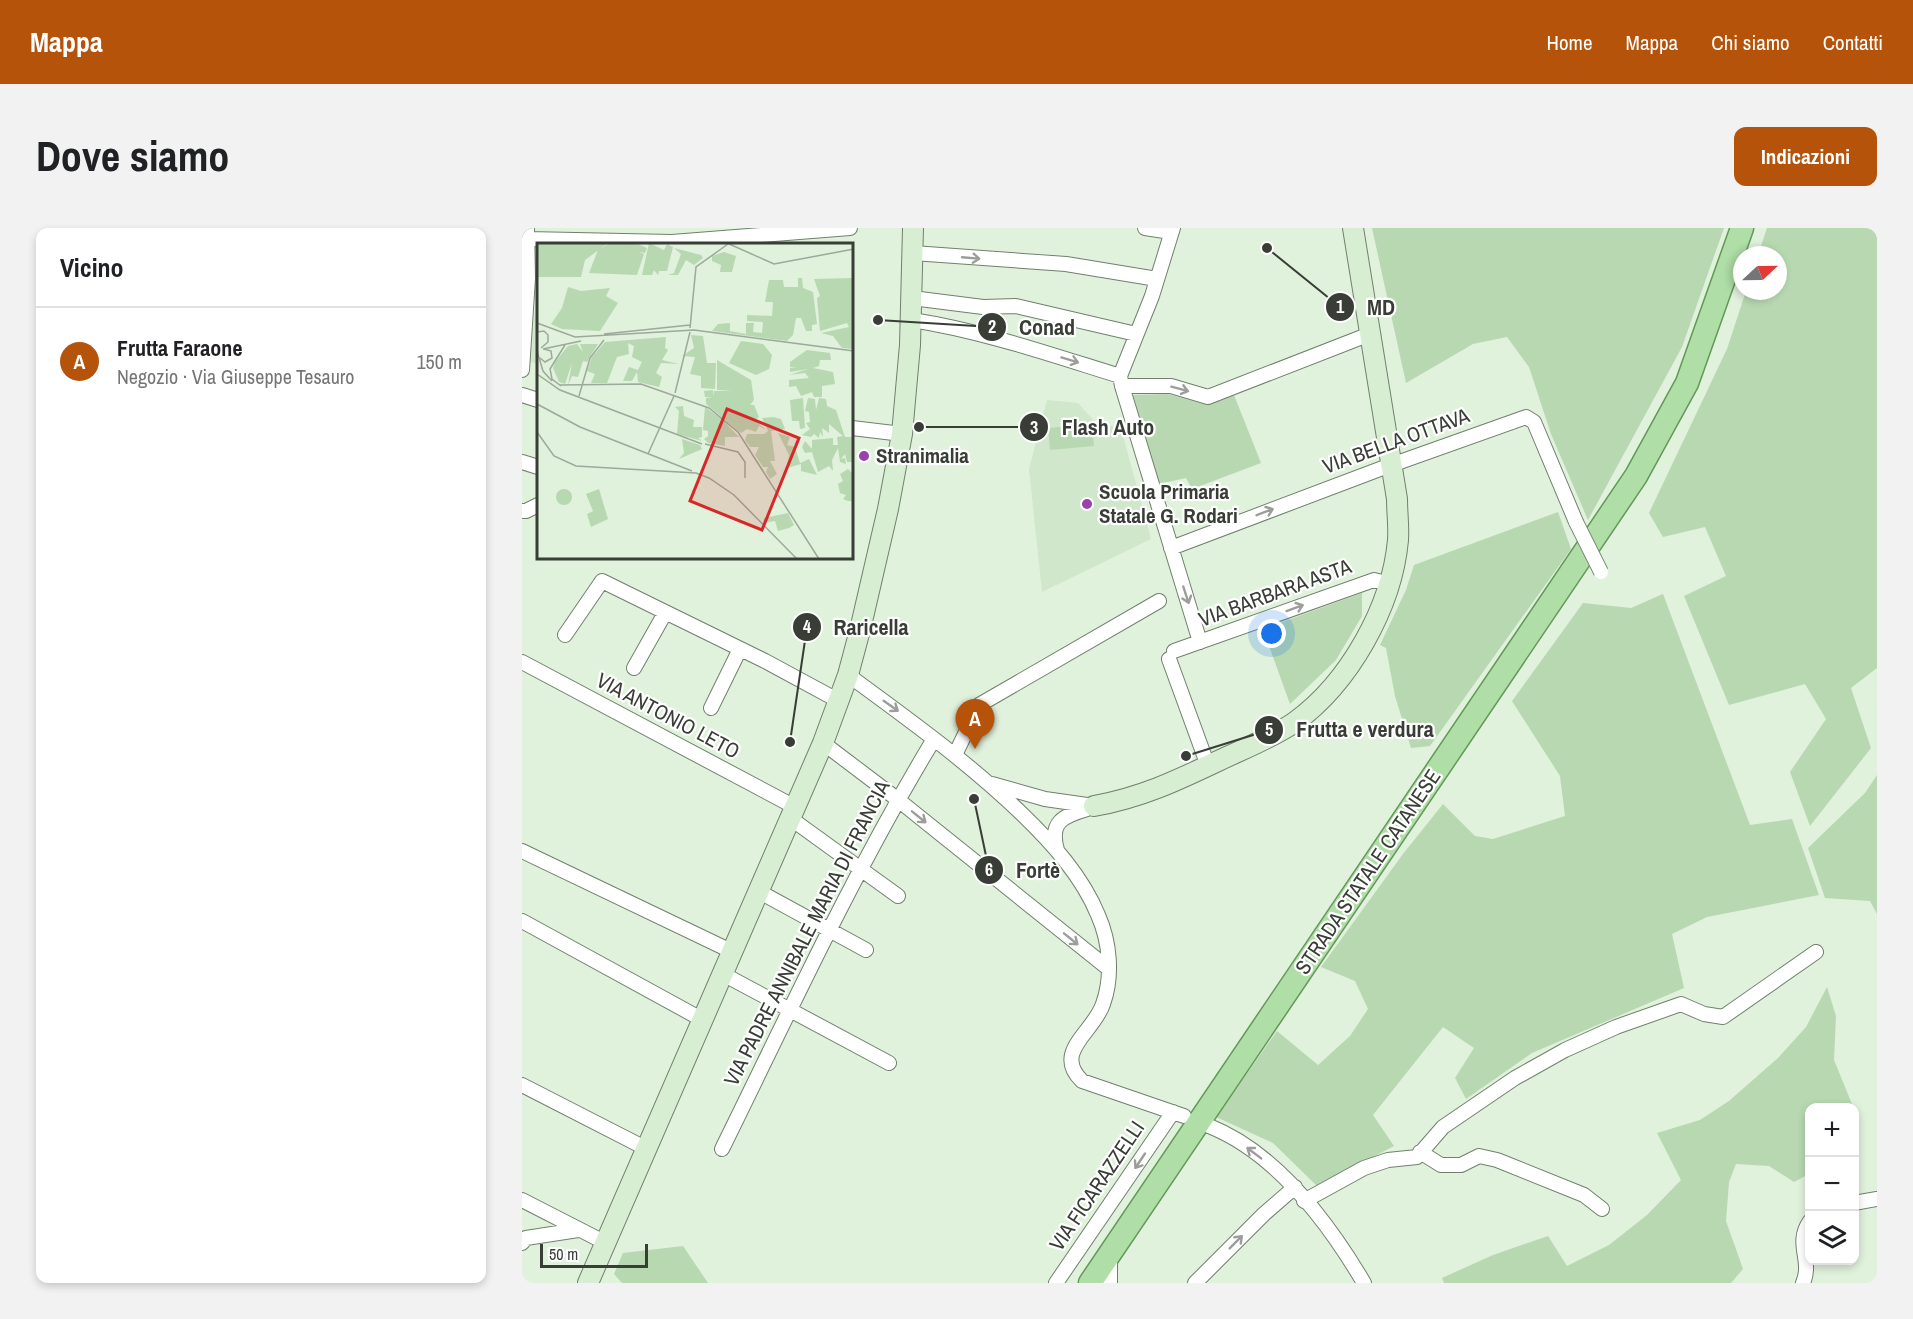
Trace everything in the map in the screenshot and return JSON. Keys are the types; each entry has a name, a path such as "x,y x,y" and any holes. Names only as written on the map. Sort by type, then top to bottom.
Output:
{"main road":[{"path":"588,1283 823,743 848,675 888,509 902,434 912,320 913,228"},
{"path":"1094,806 1126,800 1151,792 1272,735 1294,722 1327,695 1359,651 1376,621 1390,584 1398,540 1397,499 1353,228"},
{"name":"STRADA STATALE CATANESE","path":"1090,1283 1636,476 1687,383 1742,228"}],"street":[{"path":"522,370 533,278 527,234 672,242 739,232 793,235 850,228"},
{"path":"1144,228 1172,230 1121,381 1200,642"},
{"path":"913,253 1066,264 1157,279"},
{"path":"912,297 983,307 1016,306 1136,334"},
{"path":"912,320 949,326 1024,346 1121,381 1171,386 1208,397 1370,334"},
{"path":"522,395 537,400"},
{"name":"VIA BELLA OTTAVA","path":"1171,548 1392,464 1526,417 1534,422 1576,522 1601,572"},
{"path":"854,428 902,434"},
{"path":"522,462 537,467"},
{"path":"523,514 537,506"},
{"path":"565,635 602,580 838,701"},
{"name":"VIA BARBARA ASTA","path":"1208,766 1172,655 1200,642 1374,580 1390,584"},
{"path":"955,754 979,705 1159,601"},
{"path":"634,668 664,613"},
{"path":"711,708 740,649"},
{"name":"VIA ANTONIO LETO","path":"522,662 793,813 898,896"},
{"path":"848,675 955,754 990,783 1057,850 1090,898 1099,917 1107,946 1109,969"},
{"name":"VIA PADRE ANNIBALE MARIA DI FRANCIA","path":"722,1149 861,868 897,799 934,739"},
{"path":"823,743 897,799 1109,969"},
{"path":"990,783 1059,802 1094,806"},
{"path":"1057,850 1053,837 1062,811 1059,802"},
{"path":"1033,825 1043,826 1094,806"},
{"path":"522,851 731,951"},
{"path":"758,891 866,950"},
{"path":"522,921 703,1020"},
{"path":"1304,1201 1364,1168 1388,1160 1417,1157 1443,1127 1500,1087 1564,1050 1616,1027 1681,1004 1704,1014 1723,1017 1816,952"},
{"name":"VIA FICARAZZELLI","path":"1056,1283 1178,1114 1082,1081 1073,1073 1070,1062 1071,1054 1103,1006 1109,969"},
{"path":"721,973 889,1063"},
{"path":"522,1085 647,1149"},
{"path":"1209,1126 1247,1147 1295,1187 1304,1201 1338,1240 1364,1283"},
{"path":"1420,1152 1441,1165 1461,1165 1479,1156 1497,1160 1584,1195 1602,1209"},
{"path":"1195,1283 1264,1214 1295,1187"},
{"path":"1859,1202 1877,1199"},
{"path":"522,1200 606,1243"},
{"path":"522,1243 526,1238 578,1230"},
{"path":"1805,1232 1802,1240 1805,1256"},
{"path":"1110,1253 1110,1283"},
{"path":"1803,1283 1808,1271 1807,1265"}],"shaded area":[{"path":"1372,228 1724,228 1682,347 1588,520 1551,434 1529,367 1507,337 1473,344 1406,383"},
{"path":"1767,228 1877,228 1877,668 1851,688 1871,748 1810,826 1790,772 1826,719 1805,684 1729,705 1684,596 1726,576 1705,527 1663,537 1649,513 1727,349 1743,300 1787,300 1787,246 1761,246"},
{"path":"537,288 537,364 530,362"},
{"path":"1168,394 1207,405 1234,395 1261,463 1192,489 1186,478 1158,484 1133,395"},
{"name":"Scuola Primaria Statale G. Rodari","path":"1047,400 1078,403 1096,423 1121,428 1151,539 1042,592 1029,469"},
{"path":"1092,424 1094,446 1050,450 1048,428"},
{"path":"1558,512 1571,549 1430,746 1411,748 1395,696 1386,648 1380,645 1406,590 1414,565"},
{"path":"1362,593 1362,616 1336,660 1290,704 1263,629"},
{"path":"1663,594 1750,825 1792,819 1819,895 1707,917 1672,934 1684,988 1532,1053 1466,1099 1455,1078 1474,1048 1443,1027 1373,1115 1394,1146 1317,1186 1273,1143 1216,1117 1277,1031 1318,1065 1350,1036 1368,1009 1355,981 1321,967 1403,854 1443,804 1475,836 1493,839 1565,816 1560,776 1512,701 1583,603 1631,608"},
{"path":"1877,775 1877,914 1870,901 1825,898 1808,848 1865,793"},
{"path":"1827,987 1836,1016 1834,1060 1852,1103 1805,1103 1805,1176 1794,1182 1769,1166 1736,1164 1729,1182 1726,1221 1743,1269 1731,1283 1444,1283 1442,1278 1493,1255 1548,1236 1567,1266 1609,1245 1647,1215 1681,1180 1657,1133 1700,1120 1729,1101 1778,1058 1806,1027"},
{"path":"683,1246 708,1283 622,1283 614,1274 623,1253"}],"place":[{"name":"MD","path":"1267,248"},
{"name":"Conad","path":"878,320"},
{"name":"Flash Auto","path":"919,427"},
{"name":"Stranimalia","path":"864,456"},
{"name":"Scuola Primaria Statale G. Rodari","path":"1087,504"},
{"name":"Raricella","path":"790,742"},
{"name":"Frutta Faraone","path":"975,749"},
{"name":"Frutta e verdura","path":"1186,756"},
{"name":"Fortè","path":"974,799"}]}
